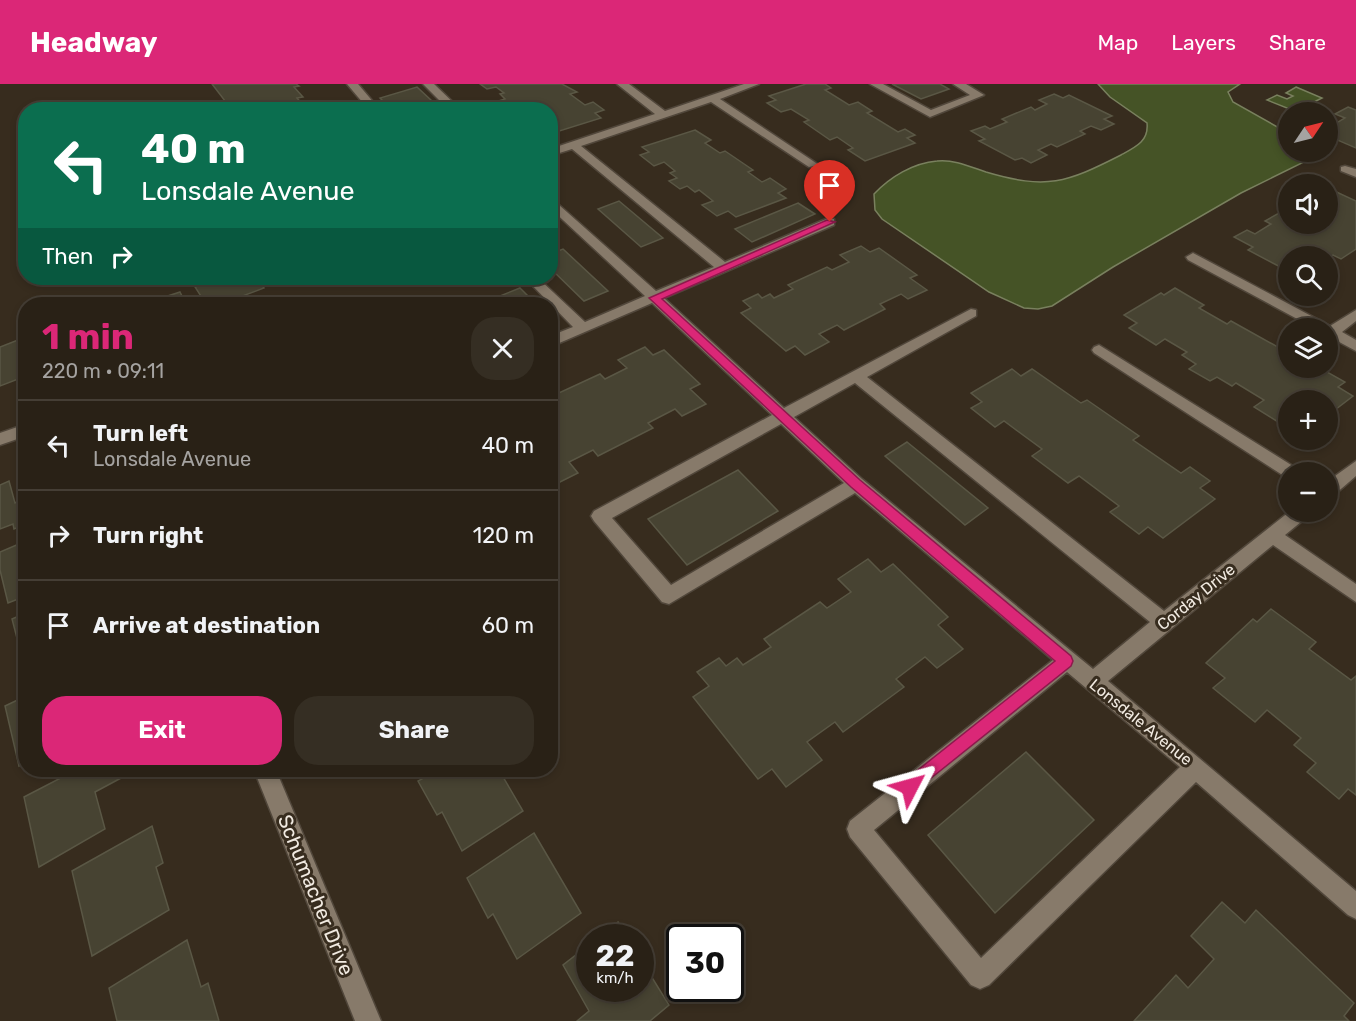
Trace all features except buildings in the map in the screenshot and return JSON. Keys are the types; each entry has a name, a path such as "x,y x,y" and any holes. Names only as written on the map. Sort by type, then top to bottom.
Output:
{"street":[{"path":"428,84 447,102"},
{"path":"622,84 664,115"},
{"path":"558,150 754,84"},
{"path":"875,84 930,114 979,95 958,84"},
{"path":"358,87 369,102"},
{"path":"712,98 813,165"},
{"path":"573,145 723,267"},
{"name":"Lonsdale Avenue","path":"558,209 856,484 1091,682 1196,767 1356,907"},
{"path":"558,339 830,222"},
{"path":"1193,257 1304,318"},
{"path":"538,285 551,297"},
{"path":"558,304 583,328"},
{"path":"856,484 669,596 600,516 971,313"},
{"path":"1338,325 1356,314"},
{"path":"1338,336 1356,346"},
{"path":"1099,350 1278,464"},
{"path":"855,375 1165,623"},
{"path":"0,439 18,433"},
{"path":"1338,482 1356,467"},
{"name":"Corday Drive","path":"1091,682 1288,522"},
{"path":"1272,535 1356,594"},
{"path":"1066,661 858,829 980,976 1196,767"},
{"name":"Schumacher Drive","path":"268,777 368,1021"}],"shaded area":[{"path":"1098,84 1240,84 1228,92 1233,102 1278,127 1278,162 1304,162 1241,193 1113,267 1052,306 1038,309 1024,308 989,292 882,219 875,210 874,194 880,188 902,172 928,162 950,161 1007,178 1041,182 1056,181 1102,165 1140,143 1147,129 1147,123 1110,97"},
{"path":"1296,87 1322,98 1314,102 1278,102 1278,104 1267,100 1277,95 1287,99 1293,96 1286,93"}],"route":[{"path":"830,222 655,298 856,484 1066,661 910,787"}]}
